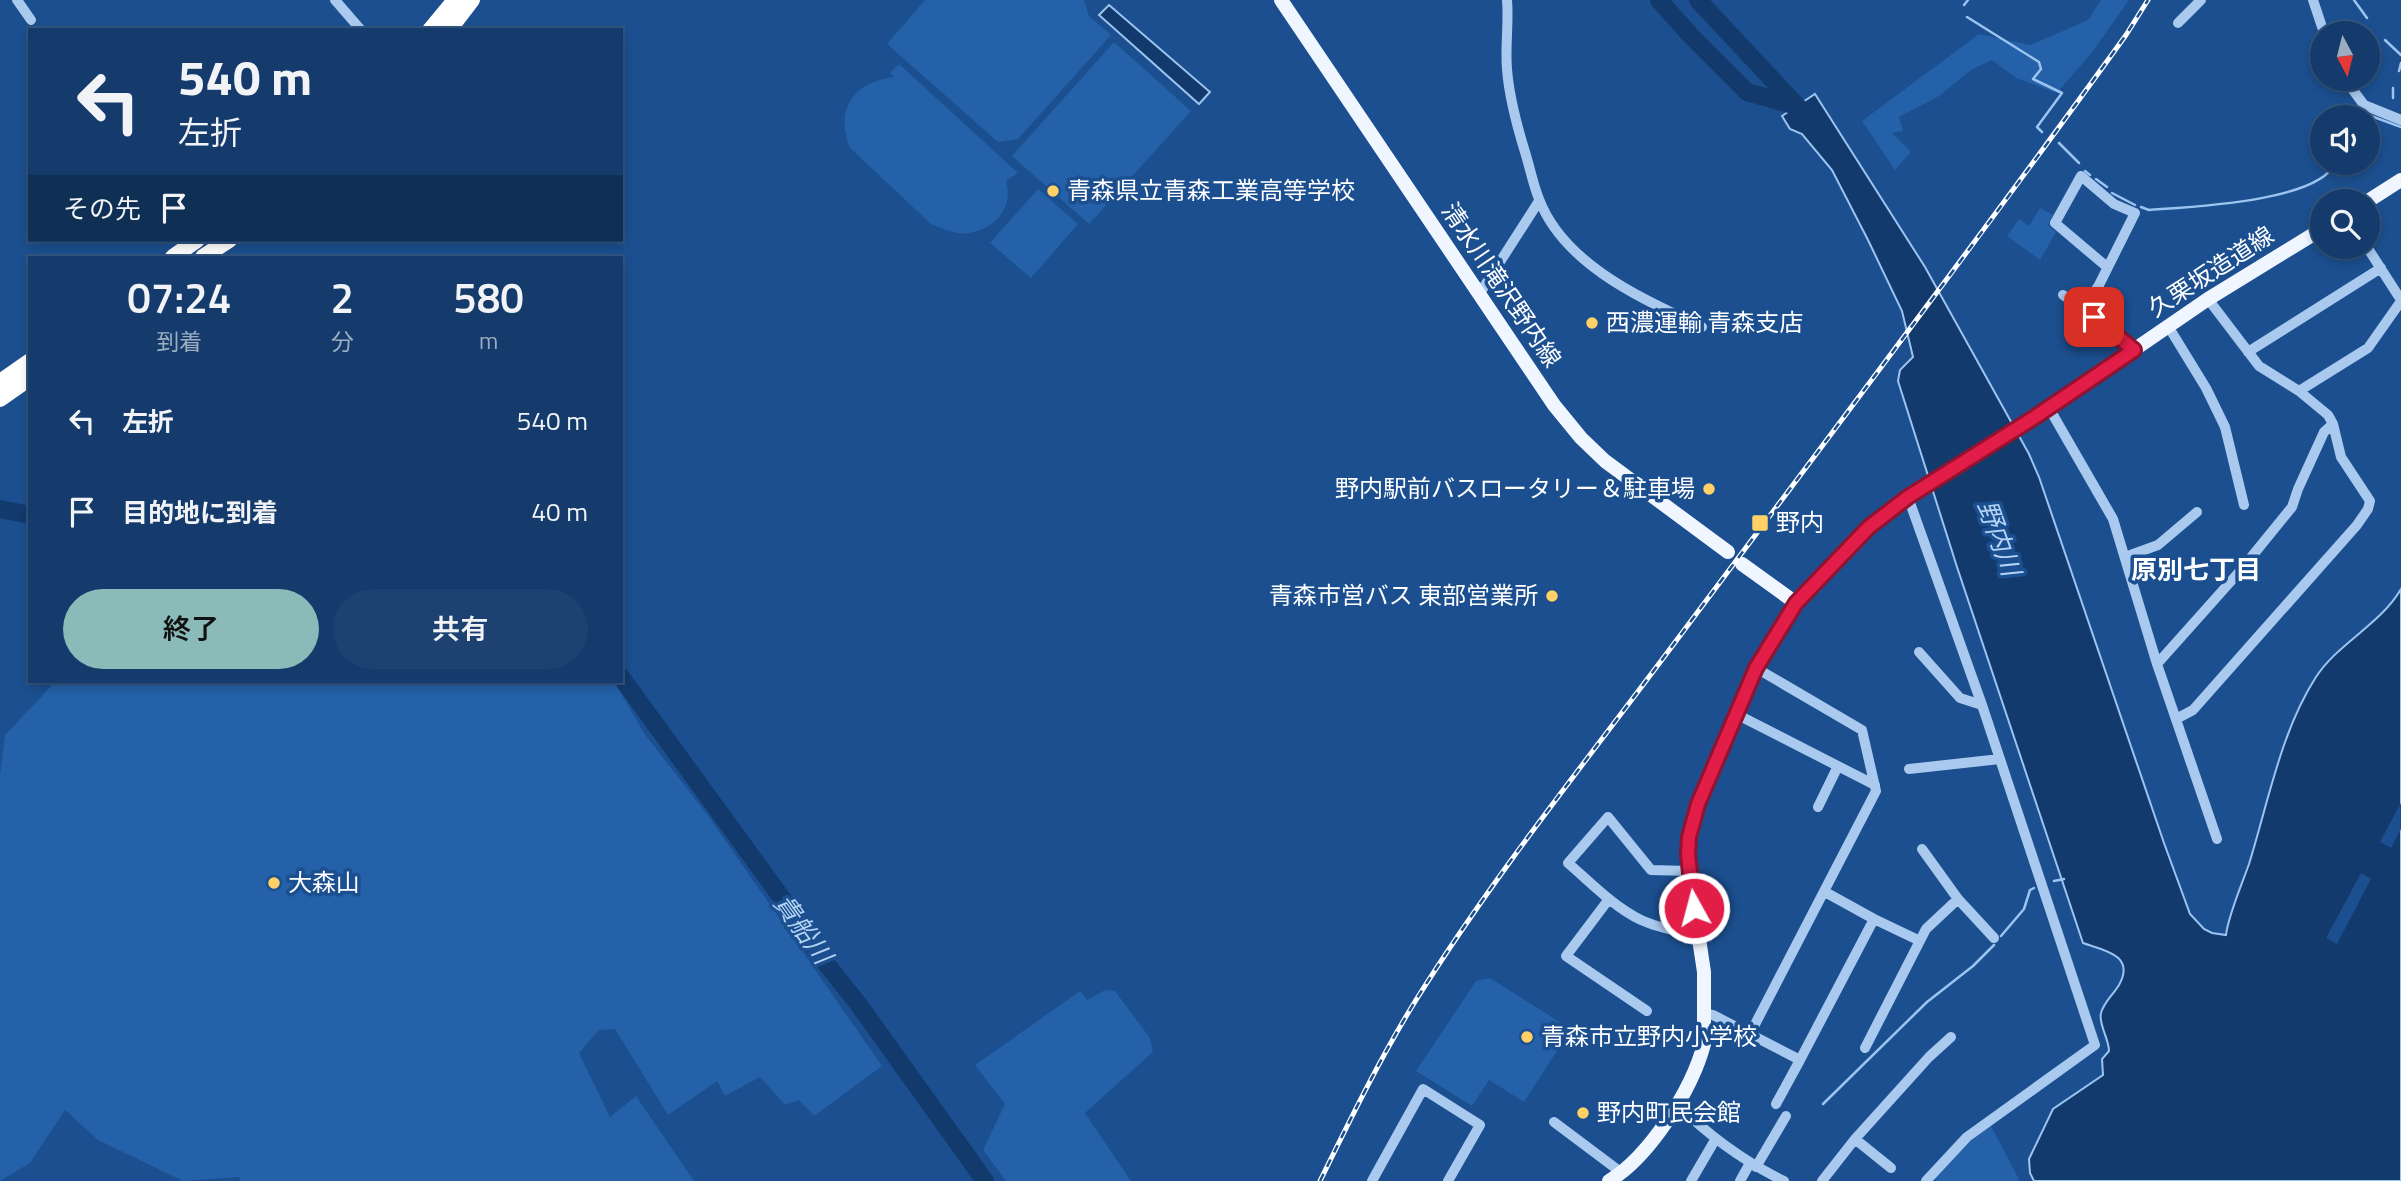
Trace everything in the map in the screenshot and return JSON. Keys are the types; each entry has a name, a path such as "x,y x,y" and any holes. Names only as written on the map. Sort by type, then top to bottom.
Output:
{"highway":[{"path":"432,28 454,0"},
{"path":"451,28 472,0"},
{"path":"174,256 194,242"},
{"path":"205,256 226,242"},
{"path":"0,382 28,361"},
{"path":"0,400 28,379"}],"main road":[{"name":"清水川滝沢野内線","path":"1281,0 1554,405 1581,438 1605,461 1728,552"},
{"path":"2380,193 2401,180"},
{"name":"久栗坂造道線","path":"1615,1178 1631,1167 1654,1139 1694,1074 1701,1055 1705,1013 1704,972 1689,871 1689,837 1698,804 1756,668 1796,603 1869,527 1914,494 2049,408 2208,299 2310,236"},
{"path":"1742,564 1796,603"}],"street":[{"path":"17,0 31,20"},
{"path":"335,0 359,28"},
{"path":"1507,0 1509,88 1539,201 1567,242 1585,262 1622,288 1702,327"},
{"path":"2178,23 2201,0"},
{"path":"2313,0 2320,21"},
{"path":"2354,91 2364,105 2401,120"},
{"path":"2083,309 2099,285 2135,213 2113,204 2081,176 2055,223 2107,267"},
{"path":"1480,293 1539,201"},
{"path":"2299,391 2368,348 2401,301 2375,259"},
{"path":"2248,352 2381,268"},
{"path":"2063,295 2134,350"},
{"path":"2176,719 2193,710 2236,662 2357,525 2370,501 2341,457 2333,424 2328,415 2299,391 2259,366 2208,299"},
{"path":"2168,326 2206,388 2225,427 2244,505"},
{"path":"2049,408 2108,511 2217,839"},
{"path":"2157,664 2292,508 2324,432 2333,424"},
{"path":"1914,494 2095,1045 1967,1137 1926,1181"},
{"path":"2125,557 2158,545 2197,512"},
{"path":"1919,652 1960,698 1982,705"},
{"path":"1750,1034 1876,791 1862,730 1756,668"},
{"path":"1736,714 1875,785"},
{"path":"1909,769 2000,759"},
{"path":"1818,807 1838,766"},
{"path":"1689,871 1651,870 1608,817 1568,863 1609,899 1643,921 1699,937"},
{"path":"1922,849 1958,899 1994,938"},
{"path":"1825,892 1918,940"},
{"path":"1609,899 1566,957 1647,1011"},
{"path":"1865,1048 1918,940 1958,899"},
{"path":"1776,1104 1874,919"},
{"path":"1705,1013 1800,1060"},
{"path":"1822,1181 1855,1139 1929,1057 1951,1037"},
{"path":"1372,1181 1423,1089 1480,1125 1448,1181"},
{"path":"1677,1104 1715,1140 1784,1181"},
{"path":"1740,1181 1786,1116"},
{"path":"1554,1122 1615,1178"},
{"path":"1855,1139 1891,1168"},
{"path":"1691,1181 1715,1140"}],"shaded area":[{"path":"925,0 1084,0 1089,16 1111,35 1018,139 998,142 887,44"},
{"path":"2101,0 2129,0 2093,51 2057,93 2016,78 1992,60 1971,70 1939,96 1899,117 1903,131 1892,133 1911,152 1895,170 1862,121 1979,34 2030,45 2088,20"},
{"path":"1114,42 1191,111 1089,224 1012,156"},
{"path":"899,64 1018,173 1006,181 1008,191 1005,208 987,227 964,233 931,224 850,148 844,121 851,100 858,91 868,85 894,77 890,73"},
{"path":"1038,189 1078,224 1031,278 990,243"},
{"path":"2040,208 2053,215 2048,225 2056,232 2040,260 2007,236 2019,219 2029,226"},
{"path":"54,683 615,683 644,733 709,817 882,1066 814,1116 799,1100 785,1105 760,1077 725,1096 717,1081 668,1115 615,1029 599,1030 579,1053 610,1117 636,1096 694,1181 240,1181 239,1177 183,1181 98,1140 65,1110 30,1163 0,1181 0,775 5,735"},
{"path":"1490,978 1571,1029 1524,1102 1489,1080 1472,1106 1416,1071 1476,981"},
{"path":"1105,990 1115,991 1150,1038 1153,1052 1085,1113 1131,1181 1006,1181 983,1150 1005,1104 975,1065 1080,991 1087,1000"},
{"path":"1991,1126 2020,1181 1936,1181 1935,1177 1977,1134"}],"water":[{"path":"1109,5 1210,92 1199,104 1099,15"},
{"path":"1815,94 1925,267 2029,454 2190,914 2204,929 2226,935 2284,744 2293,720 2316,677 2336,654 2382,613 2401,589 2401,1181 2034,1181 2030,1173 2029,1159 2053,1109 2103,1075 2102,1059 2109,1051 2101,1013 2119,985 2123,967 2115,955 2083,943 1957,567 1898,381 1900,370 1913,357 1902,311 1832,170 1802,134 1790,129 1782,116"}],"pier":[{"path":"2401,803 2401,829 2391,848 2380,842"},
{"path":"2361,873 2371,879 2337,944 2326,938"}],"waterway":[{"name":"野内川","path":"1659,0 1747,92 1793,105"},
{"name":"野内川","path":"1698,0 1815,122"},
{"path":"1964,5 1968,0"},
{"path":"2354,0 2367,18"},
{"path":"1967,17 2039,62 2041,69 2033,79 2062,93 2037,127 2042,132"},
{"path":"2385,40 2401,55"},
{"path":"2399,71 2401,63"},
{"path":"2393,88 2393,98"},
{"path":"2380,119 2401,127"},
{"path":"2059,143 2079,163"},
{"path":"2085,171 2090,175"},
{"path":"2141,207 2149,210 2251,200 2305,186 2325,175"},
{"path":"2096,179 2107,187"},
{"path":"2112,193 2135,205"},
{"name":"貴船川","path":"0,509 28,515"},
{"name":"貴船川","path":"623,680 792,912 817,952 859,1005 985,1181"},
{"path":"2054,881 2064,879"},
{"path":"2001,936 2024,909 2030,890 2034,888"},
{"path":"1823,1104 1927,1002 1973,966 1994,945"}],"railway":[{"path":"1320,1181 1403,1022 1477,908 2015,187 2126,35 2148,0"}],"place":[{"name":"青森県立青森工業高等学校","path":"1053,191"},
{"name":"西濃運輸 青森支店","path":"1592,323"},
{"name":"野内駅前バスロータリー＆駐車場","path":"1709,489"},
{"name":"野内","path":"1760,523"},
{"name":"青森市営バス 東部営業所","path":"1552,596"},
{"name":"大森山","path":"274,883"},
{"name":"青森市立野内小学校","path":"1527,1037"},
{"name":"野内町民会館","path":"1583,1113"}],"district":[{"name":"原別七丁目","path":"2196,570"}],"route":[{"path":"1694,908 1688,855 1689,837 1698,804 1756,668 1796,603 1869,527 1908,497 2035,417 2134,350 2094,317"}]}
